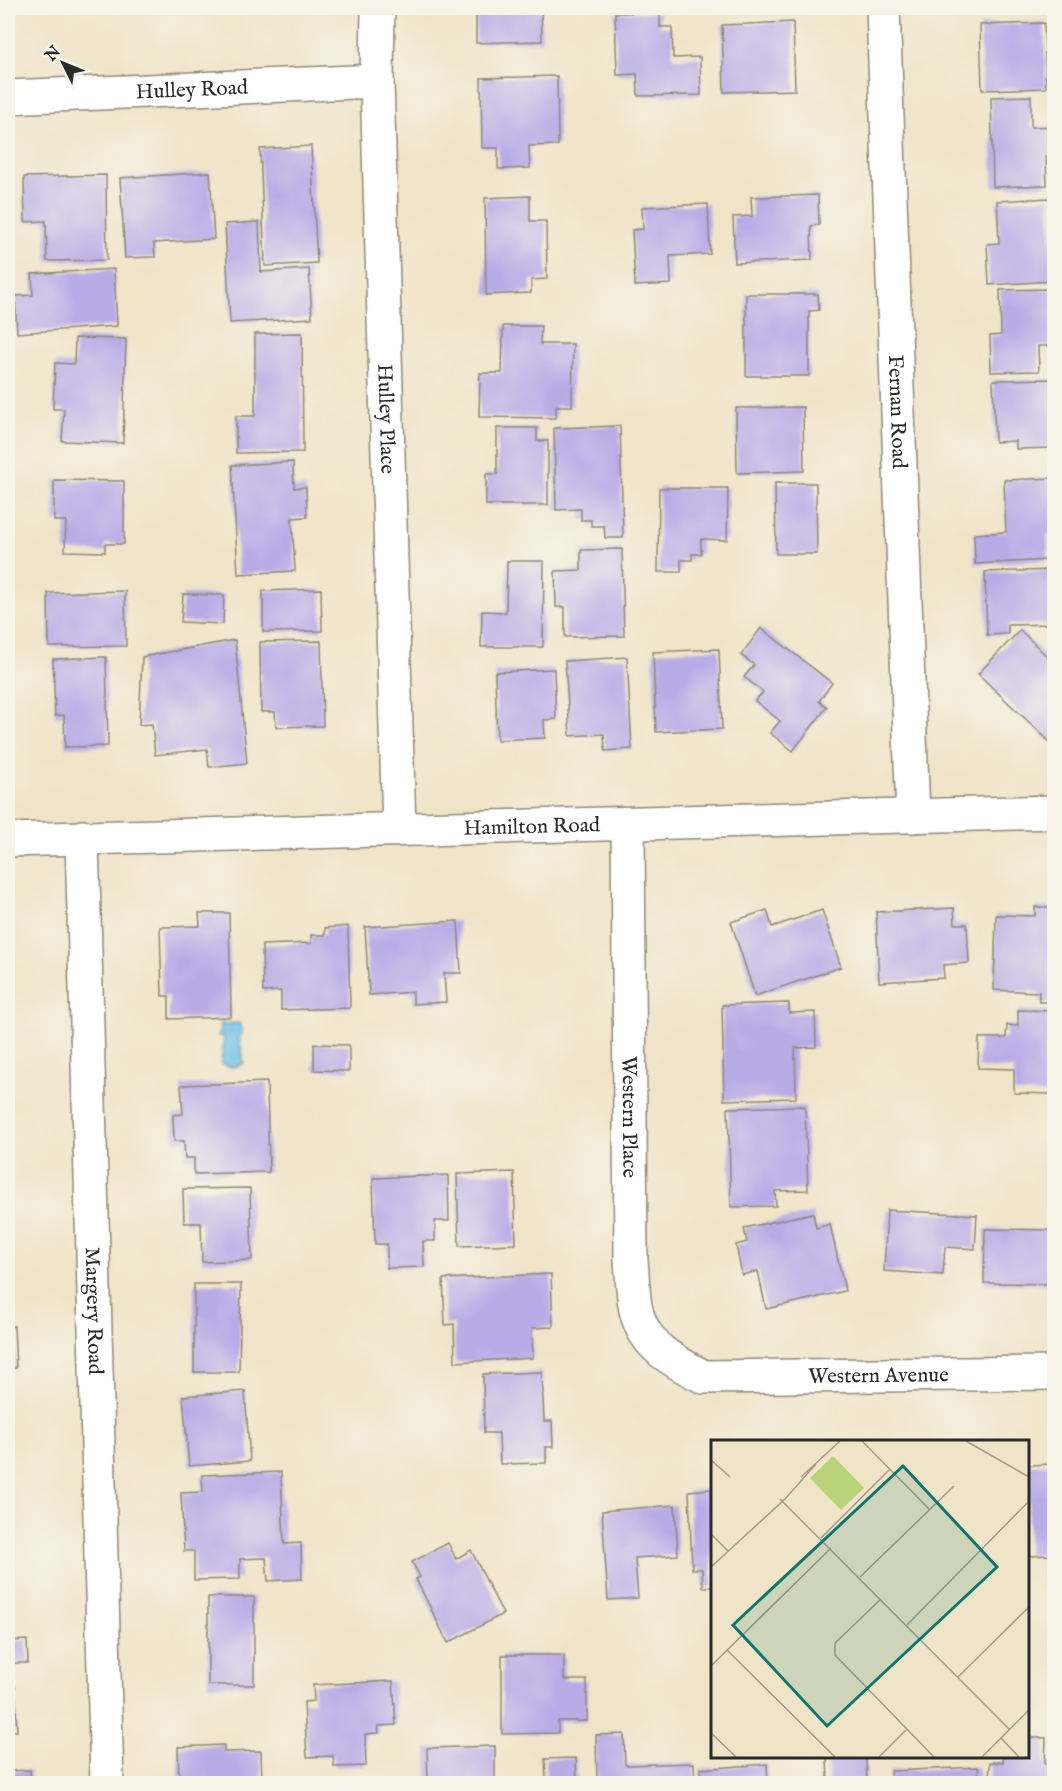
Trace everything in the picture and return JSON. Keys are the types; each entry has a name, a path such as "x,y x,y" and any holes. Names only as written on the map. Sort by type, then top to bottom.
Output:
{"street":[{"name":"Hulley Place","path":"378,8 377,81 399,829"},
{"name":"Fernan Road","path":"883,8 913,816"},
{"name":"Hulley Road","path":"8,97 377,81"},
{"name":"Hamilton Road","path":"8,840 1054,812"},
{"name":"Western Place","path":"628,825 630,1261 637,1314 651,1343 672,1361 704,1377"},
{"name":"Margery Road","path":"82,837 107,1784"},
{"name":"Western Avenue","path":"704,1377 1054,1373"}],"water":[{"path":"239,1023 243,1031 239,1038 244,1063 230,1067 221,1064 224,1036 218,1036 221,1024"}],"building":[{"path":"476,8 541,8 542,41 476,43"},
{"path":"660,12 660,27 672,27 673,58 700,57 701,95 638,96 637,74 617,75 615,13"},
{"path":"793,22 795,90 724,92 722,25"},
{"path":"1044,23 1046,88 982,90 980,25"},
{"path":"557,76 558,145 529,146 530,168 498,169 498,148 482,148 481,78"},
{"path":"1031,96 1031,127 1054,126 1054,155 1046,156 1047,185 993,187 991,97"},
{"path":"311,146 317,263 265,266 260,149"},
{"path":"210,172 214,239 154,243 155,257 125,258 120,178"},
{"path":"106,175 107,260 47,261 46,221 25,222 24,177"},
{"path":"818,195 819,225 811,226 812,260 735,263 733,217 752,216 751,197"},
{"path":"530,196 530,221 546,221 547,279 531,280 531,293 486,295 485,198"},
{"path":"1050,198 1053,281 989,285 987,244 999,243 997,201"},
{"path":"708,204 710,254 670,256 671,284 635,286 632,230 643,229 642,207"},
{"path":"259,222 261,272 309,269 312,318 230,323 225,224"},
{"path":"114,269 117,326 17,333 15,296 33,295 32,274"},
{"path":"1054,289 1054,346 1038,346 1039,371 991,372 990,336 1001,335 1000,290"},
{"path":"746,294 818,294 819,310 809,311 809,376 746,376"},
{"path":"503,326 541,326 540,344 573,344 572,406 556,406 556,418 479,417 480,373 502,373"},
{"path":"302,333 303,452 236,453 236,416 255,416 255,334"},
{"path":"75,338 126,339 123,443 62,441 64,409 53,409 55,363 74,364"},
{"path":"1054,379 1054,448 1016,449 1016,441 995,442 993,380"},
{"path":"803,407 804,471 737,473 736,408"},
{"path":"620,426 623,538 605,538 604,526 591,526 591,520 581,520 581,509 556,510 554,428"},
{"path":"497,428 537,428 537,441 548,441 548,505 486,505 486,474 497,474"},
{"path":"293,462 294,488 306,487 307,517 292,518 295,571 238,574 232,465"},
{"path":"1054,478 1054,533 1047,534 1048,560 975,564 974,534 1006,532 1004,480"},
{"path":"54,480 124,481 124,544 105,544 105,552 65,551 66,521 54,521"},
{"path":"775,483 816,483 817,554 776,554"},
{"path":"659,488 728,488 727,540 701,539 701,554 692,554 692,560 681,560 681,572 658,572"},
{"path":"622,549 624,636 565,637 565,607 556,607 555,571 581,570 581,550"},
{"path":"507,561 544,561 543,647 481,647 482,611 506,612"},
{"path":"1054,570 1054,624 1008,625 1008,634 987,635 985,572"},
{"path":"321,589 322,631 263,632 263,591"},
{"path":"125,591 126,646 49,647 48,593"},
{"path":"183,594 224,595 223,624 181,622"},
{"path":"761,628 832,683 819,701 827,707 793,751 770,733 780,721 755,701 763,692 744,677 754,665 741,655"},
{"path":"1020,630 1054,663 1054,702 1051,706 1054,710 1054,740 1051,743 978,674"},
{"path":"235,640 247,763 209,767 207,749 155,755 152,724 139,725 142,657"},
{"path":"321,641 323,726 276,727 275,712 261,712 260,642"},
{"path":"719,649 722,729 656,732 653,652"},
{"path":"106,657 108,746 65,747 64,715 55,716 53,659"},
{"path":"627,657 632,749 605,751 604,734 570,736 565,661"},
{"path":"554,669 556,719 544,720 545,738 497,740 495,672"},
{"path":"1035,907 1054,907 1054,1002 1039,1002 1039,992 994,990 996,915 1035,916"},
{"path":"954,908 955,924 967,924 969,963 943,965 944,978 879,982 876,912"},
{"path":"767,910 772,927 822,910 841,967 755,996 731,922"},
{"path":"199,913 229,913 231,1017 169,1019 169,996 162,996 160,927 200,926"},
{"path":"458,921 461,973 444,973 446,1002 413,1004 413,992 369,995 365,927"},
{"path":"348,926 350,1008 281,1010 281,991 263,992 262,945 311,943 311,935 325,935 325,928"},
{"path":"789,1003 789,1013 815,1012 816,1047 795,1048 796,1098 724,1100 722,1005"},
{"path":"1018,1010 1054,1011 1054,1094 1014,1093 1014,1069 978,1068 979,1038 1006,1038 1007,1025 1018,1026"},
{"path":"314,1044 349,1045 349,1071 314,1070"},
{"path":"267,1082 269,1172 194,1174 194,1158 185,1158 184,1141 174,1141 173,1115 183,1114 181,1085"},
{"path":"805,1106 808,1190 775,1191 776,1206 731,1207 728,1108"},
{"path":"514,1172 516,1244 459,1246 457,1174"},
{"path":"448,1175 449,1221 435,1221 435,1241 423,1241 424,1267 387,1268 387,1244 375,1244 373,1178"},
{"path":"250,1188 252,1260 202,1262 201,1223 184,1223 183,1189"},
{"path":"887,1210 977,1215 975,1249 945,1247 943,1275 884,1271"},
{"path":"813,1213 816,1228 830,1224 845,1291 766,1309 758,1271 742,1275 736,1245 747,1242 744,1228"},
{"path":"985,1229 1054,1230 1054,1284 984,1283"},
{"path":"551,1274 553,1327 532,1328 533,1358 455,1362 454,1324 445,1325 443,1279"},
{"path":"194,1284 241,1284 239,1372 194,1372"},
{"path":"14,1326 16,1368 8,1369 8,1327"},
{"path":"542,1372 544,1421 552,1421 553,1447 546,1447 546,1463 500,1464 499,1433 484,1433 483,1374"},
{"path":"245,1391 250,1461 189,1466 183,1396"},
{"path":"1054,1464 1054,1555 1029,1556 1029,1465"},
{"path":"281,1472 284,1544 301,1543 302,1579 268,1581 266,1558 240,1559 240,1579 194,1580 194,1551 184,1551 181,1493 203,1492 202,1475"},
{"path":"711,1489 711,1587 703,1587 702,1569 692,1569 689,1491"},
{"path":"675,1505 678,1555 635,1558 638,1598 608,1600 602,1511"},
{"path":"448,1543 456,1559 471,1550 503,1614 448,1643 416,1579 420,1577 412,1562"},
{"path":"208,1597 254,1597 254,1685 208,1685"},
{"path":"27,1640 28,1663 8,1663 8,1641"},
{"path":"502,1655 564,1655 564,1680 587,1680 587,1721 558,1721 558,1733 502,1734"},
{"path":"393,1681 396,1725 378,1726 379,1733 365,1734 366,1766 334,1767 333,1756 307,1757 304,1702 314,1701 313,1685"},
{"path":"15,1686 17,1731 8,1731 8,1687"},
{"path":"624,1734 625,1765 694,1763 695,1784 597,1784 596,1735"},
{"path":"1029,1738 1046,1738 1045,1764 1054,1764 1054,1784 989,1784 990,1762 1003,1762 1003,1758 1029,1758"},
{"path":"224,1745 224,1752 261,1751 262,1784 179,1784 178,1747"},
{"path":"495,1746 495,1784 428,1784 427,1748"},
{"path":"576,1758 577,1784 546,1781 545,1759"},
{"path":"827,1758 866,1758 867,1784 828,1784"},
{"path":"767,1764 768,1784 701,1784 700,1769"},
{"path":"978,1767 979,1784 890,1784 890,1771"},
{"path":"30,1770 31,1784 8,1784 8,1771"}]}
